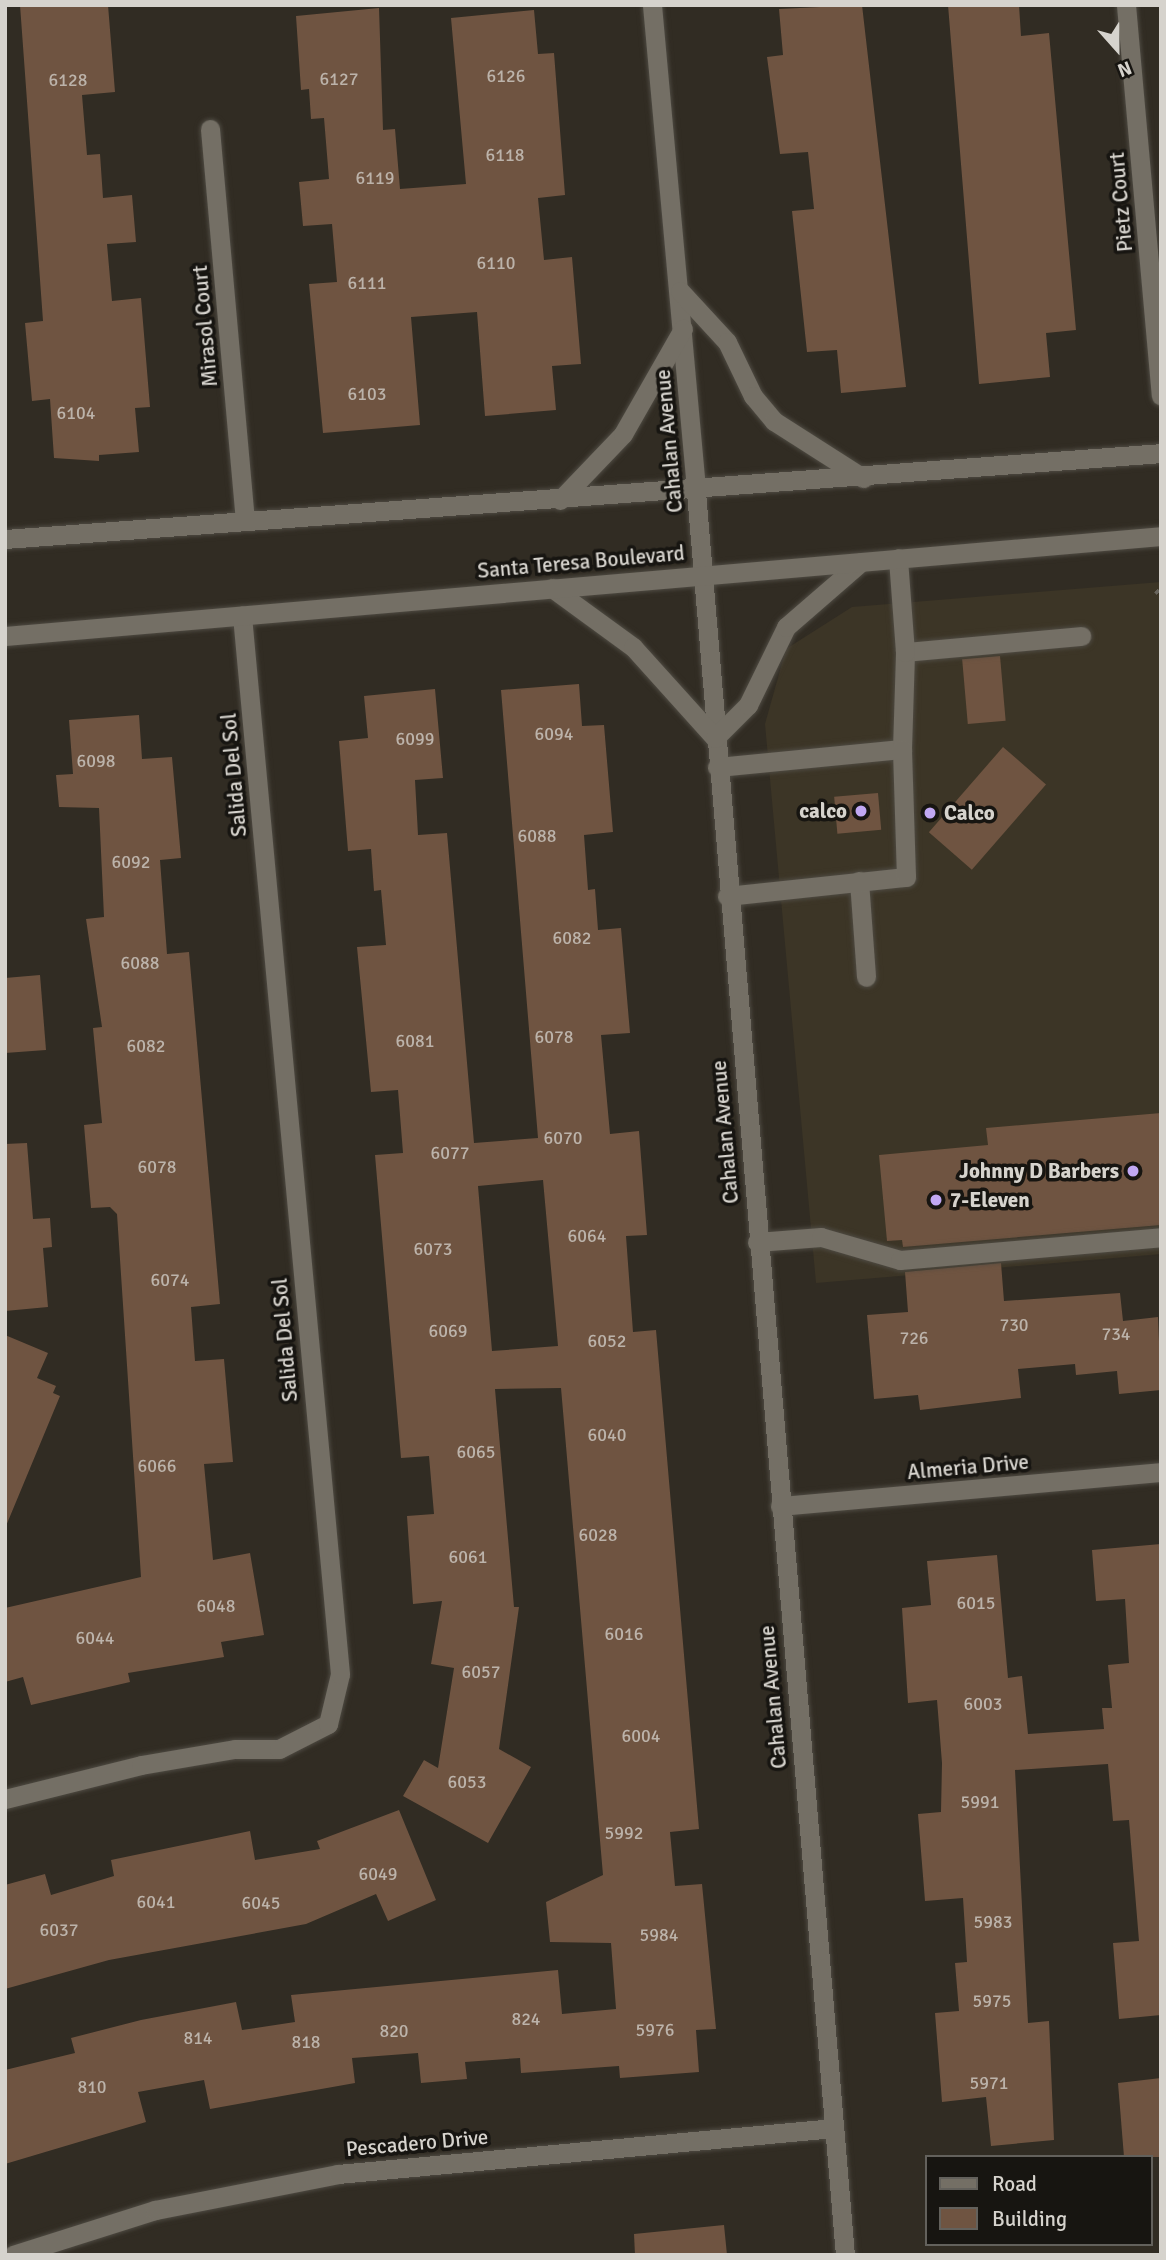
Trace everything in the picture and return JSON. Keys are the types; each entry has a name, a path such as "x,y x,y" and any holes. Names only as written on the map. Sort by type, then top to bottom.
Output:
{"street":[{"name":"Cahalan Avenue","path":"652,5 680,291 727,896 845,2255"},
{"name":"Pietz Court","path":"1126,5 1161,396"},
{"name":"Mirasol Court","path":"210,129 245,519"},
{"path":"680,291 727,342 753,396 774,421 863,478"},
{"path":"560,500 623,434 683,329"},
{"path":"5,539 245,519 696,492 1161,453"},
{"name":"Santa Teresa Boulevard","path":"5,636 1161,536"},
{"path":"727,896 906,877 902,749 905,652 898,558"},
{"path":"552,588 633,647 715,738 748,705 786,627 861,562"},
{"name":"Salida Del Sol","path":"5,1799 154,1763 234,1749 279,1749 328,1724 340,1674 242,616"},
{"path":"905,652 1081,636"},
{"path":"717,767 902,749"},
{"path":"859,881 866,977"},
{"path":"757,1242 821,1237 900,1260 1161,1237"},
{"name":"Almeria Drive","path":"780,1507 1161,1472"},
{"name":"Pescadero Drive","path":"13,2255 155,2210 338,2174 834,2128"}],"path":[{"path":"1156,590 1161,595"}],"shaded area":[{"path":"1161,582 1161,1254 816,1283 765,724 786,649 852,607"}],"building":[{"path":"20,5 108,5 115,92 82,95 87,155 100,154 103,198 132,195 136,242 107,244 112,301 141,298 150,407 135,408 139,452 99,455 99,461 54,458 50,399 32,401 25,323 43,321"},
{"path":"862,5 906,387 841,393 837,350 807,352 792,211 814,209 808,152 780,154 767,57 783,55 779,9"},
{"path":"948,5 1019,5 1021,36 1049,33 1076,330 1046,333 1050,377 979,384"},
{"path":"379,8 383,130 395,129 400,189 466,184 451,18 534,10 538,54 554,53 565,195 538,198 544,260 572,257 581,364 552,366 556,410 485,416 477,312 411,317 420,425 323,433 309,284 337,282 332,224 303,226 299,182 329,179 324,118 311,119 309,89 301,90 296,16"},
{"path":"1000,656 1006,721 968,724 962,659"},
{"path":"579,684 582,726 604,725 613,832 584,835 588,890 595,889 598,930 621,928 630,1033 601,1035 610,1134 639,1131 647,1235 626,1236 633,1332 656,1330 699,1829 670,1832 675,1886 702,1884 716,2029 696,2030 699,2072 620,2078 619,2066 521,2073 520,2058 465,2062 467,2079 421,2083 418,2053 352,2058 355,2083 210,2109 204,2080 138,2092 146,2122 5,2164 5,2070 75,2053 71,2038 141,2020 236,2002 242,2030 295,2022 291,1995 558,1970 562,2014 616,2009 611,1943 550,1942 546,1902 603,1875 561,1388 495,1389 514,1607 519,1607 499,1749 531,1767 488,1843 403,1796 424,1760 438,1768 454,1668 431,1664 442,1601 413,1604 407,1516 434,1514 429,1456 401,1458 375,1155 403,1153 398,1090 371,1092 357,947 386,945 381,890 374,891 371,849 348,851 339,741 368,738 364,696 435,689 443,778 415,780 418,835 447,833 474,1143 538,1138 501,690","holes":["543,1180 558,1346 492,1351 478,1186"]},
{"path":"139,715 142,759 172,757 181,858 160,860 167,954 189,952 220,1304 191,1307 195,1361 224,1359 233,1462 204,1464 213,1560 250,1553 264,1635 221,1642 224,1657 128,1673 130,1682 31,1705 23,1677 5,1682 5,1608 141,1577 117,1214 110,1207 91,1208 84,1125 102,1123 93,1028 102,1027 86,919 104,917 99,808 59,807 56,775 73,774 69,720"},
{"path":"1003,747 1046,784 972,870 929,832"},
{"path":"878,793 881,830 837,834 834,797"},
{"path":"40,975 46,1050 5,1053 5,978"},
{"path":"1161,1113 1161,1225 903,1247 902,1240 887,1241 879,1155 988,1145 986,1128"},
{"path":"27,1143 33,1219 50,1218 52,1247 43,1248 48,1307 5,1311 5,1144"},
{"path":"1001,1263 1004,1301 1120,1293 1123,1321 1158,1317 1161,1390 1119,1394 1117,1371 1076,1375 1075,1364 1018,1369 1021,1398 920,1410 918,1395 874,1399 867,1315 908,1312 905,1272"},
{"path":"5,1335 48,1353 37,1378 56,1386 53,1393 60,1396 6,1526"},
{"path":"1161,1544 1161,2015 1119,2019 1113,1943 1139,1941 1129,1820 1113,1821 1108,1764 1015,1770 1028,2023 1049,2021 1054,2140 991,2146 986,2097 942,2102 935,2013 959,2011 955,1963 967,1962 963,1898 925,1901 918,1814 941,1812 942,1763 937,1700 908,1703 902,1608 931,1605 927,1561 997,1555 1008,1678 1022,1676 1028,1734 1104,1729 1102,1708 1112,1708 1108,1665 1129,1663 1125,1599 1096,1601 1092,1550"},
{"path":"399,1810 436,1900 388,1921 376,1894 306,1924 109,1960 5,1989 5,1885 45,1874 51,1895 114,1876 111,1860 250,1831 255,1860 320,1849 317,1841"},
{"path":"1161,2078 1161,2157 1124,2155 1118,2083"},
{"path":"724,2225 727,2255 635,2255 634,2234"}],"place":[{"name":"calco","path":"861,811"},
{"name":"Calco","path":"930,813"},
{"name":"Johnny D Barbers","path":"1133,1171"},
{"name":"7-Eleven","path":"936,1200"}]}
